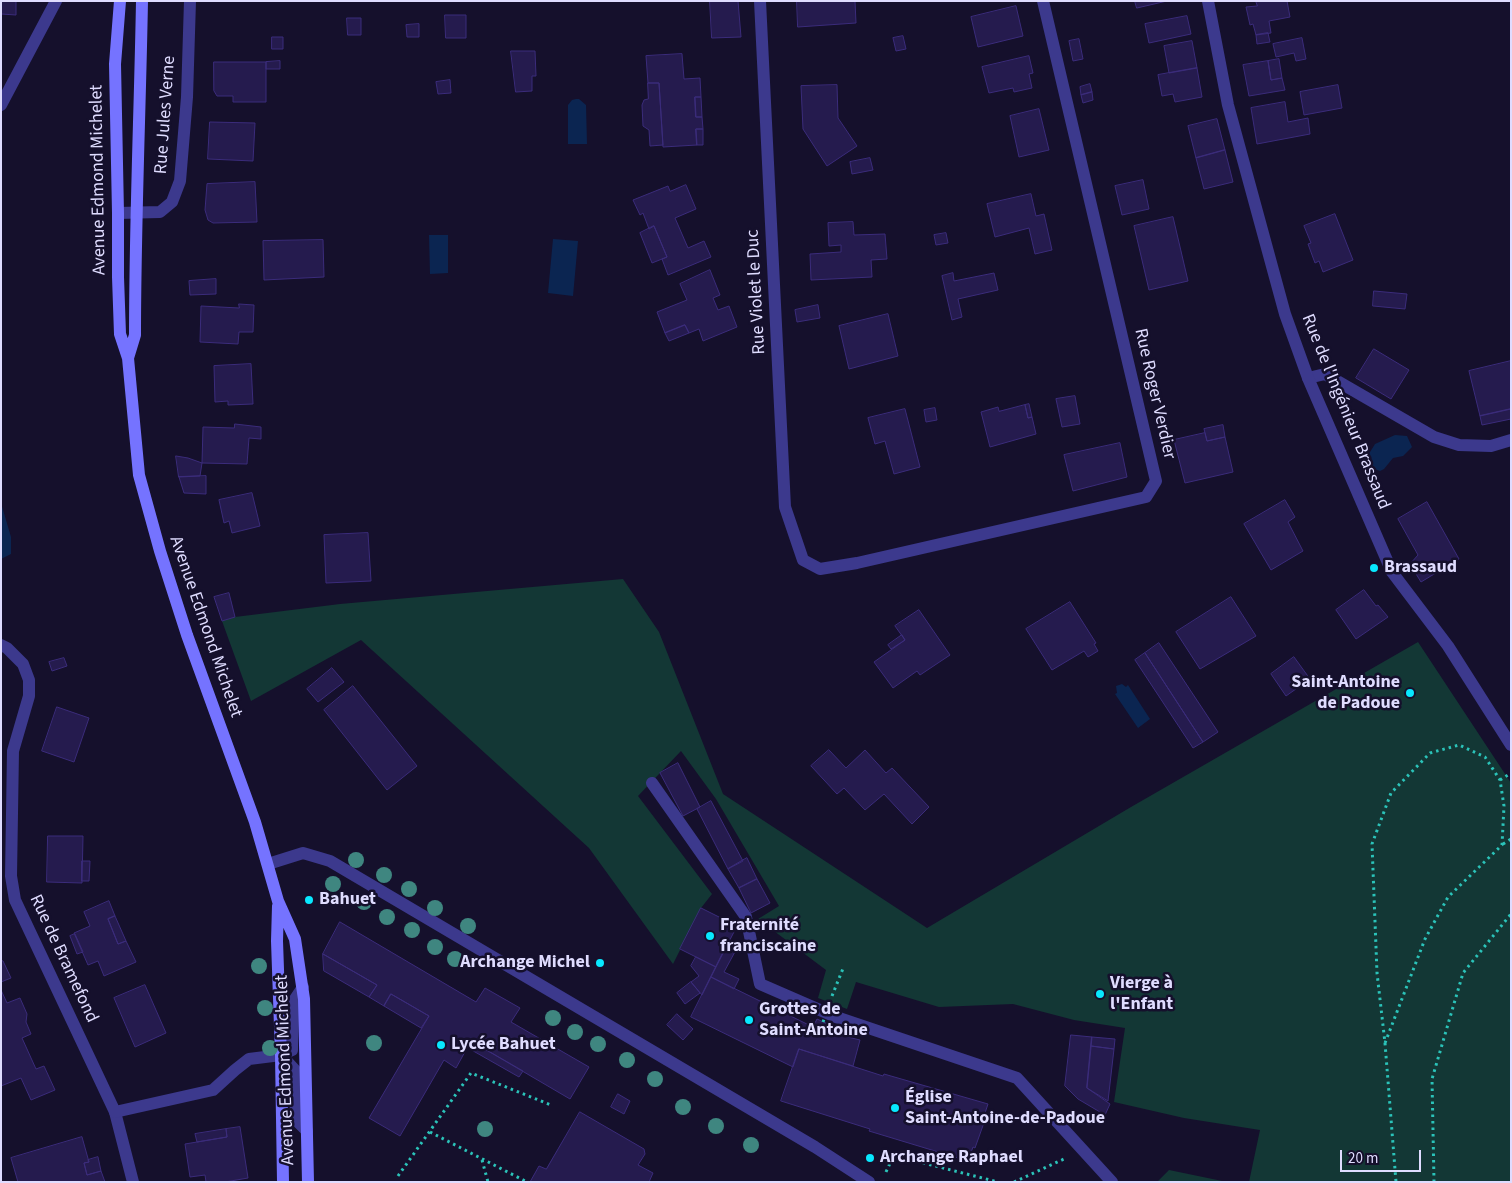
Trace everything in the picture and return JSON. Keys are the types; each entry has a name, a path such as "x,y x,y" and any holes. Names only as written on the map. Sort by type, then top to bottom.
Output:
{"main road":[{"name":"Avenue Edmond Michelet","path":"120,1 116,64 120,334 128,358 139,475 160,551 187,635 246,795 278,901 295,939 303,987 307,1076 308,1182"},
{"name":"Avenue Edmond Michelet","path":"128,358 134,335 142,1"},
{"name":"Avenue Edmond Michelet","path":"278,901 277,941 283,1182"}],"street":[{"path":"1,106 56,1"},
{"name":"Rue Jules Verne","path":"118,212 160,212 172,202 180,181 188,97 190,1"},
{"name":"Rue Violet le Duc","path":"760,1 785,507 803,560 820,569"},
{"name":"Rue Roger Verdier","path":"820,569 858,563 1146,497 1156,481 1043,1"},
{"name":"Rue de l'Ingénieur Brassaud","path":"1208,1 1230,114 1285,314 1308,378 1392,572 1448,646 1511,745"},
{"path":"1308,378 1325,374 1434,437 1459,445 1491,446 1511,440"},
{"name":"Rue de Bramefond","path":"1,645 7,648 23,664 29,680 30,696 13,751 7,814 11,876 15,900 115,1112 133,1182"},
{"path":"652,783 746,917 760,984 836,1017 1017,1078 1112,1182"},
{"path":"268,864 303,853 330,861 815,1147 869,1182"},
{"path":"115,1112 213,1090 249,1059 281,1055 292,1050 293,1002 303,987"},
{"path":"281,1055 295,1070 296,1120 307,1131"}],"path":[{"path":"1396,1182 1385,1042 1377,973 1372,844 1392,793 1430,753 1459,746 1485,757 1500,780 1504,806 1502,845"},
{"path":"1500,780 1511,773"},
{"path":"1385,1042 1426,939 1448,897 1502,845 1511,839"},
{"path":"1434,1182 1432,1079 1463,973 1511,914"},
{"path":"822,1022 844,966"},
{"path":"398,1176 471,1074 551,1105"},
{"path":"430,1132 527,1182"},
{"path":"1014,1182 1083,1151"},
{"path":"885,1175 891,1162 900,1157 998,1182"},
{"path":"482,1159 488,1182"}],"green space":[{"path":"623,579 659,632 723,794 927,928 1131,807 1418,642 1511,783 1511,1182 1249,1182 1260,1130 1184,1118 1114,1102 1125,1028 1074,1020 1013,1004 939,1007 856,982 847,1009 818,998 826,970 758,919 779,906 716,799 681,751 638,796 712,894 701,908 673,964 589,848 361,640 251,701 222,621 235,617 340,604"},
{"path":"1169,1170 1227,1182 1157,1182"}],"water":[{"path":"579,99 586,105 587,144 568,144 568,105 572,100"},
{"path":"429,235 448,235 448,273 430,274"},
{"path":"553,239 578,241 573,296 548,293"},
{"path":"1395,435 1407,436 1412,447 1403,456 1393,458 1384,469 1380,471 1372,468 1367,457 1375,444"},
{"path":"1,503 11,537 11,554 1,559"},
{"path":"1122,684 1126,687 1128,685 1150,719 1138,728 1115,694 1117,693 1116,686"}],"building":[{"path":"1,1 16,1 16,15 1,14"},
{"path":"710,1 738,1 741,37 712,38"},
{"path":"797,1 855,1 856,23 798,27"},
{"path":"1135,1 1167,1 1137,8"},
{"path":"1256,1 1287,1 1290,17 1269,21 1271,33 1256,35 1253,24 1250,25 1246,7 1257,6"},
{"path":"1016,6 1023,36 978,47 971,17"},
{"path":"445,15 466,15 466,38 446,38"},
{"path":"1187,16 1191,34 1149,43 1145,24"},
{"path":"347,18 361,18 361,35 348,35"},
{"path":"419,24 419,37 407,37 406,25"},
{"path":"1268,33 1270,42 1257,44 1256,35"},
{"path":"903,36 906,49 896,51 893,38"},
{"path":"272,37 283,37 283,49 272,49"},
{"path":"1302,38 1306,59 1296,61 1294,53 1276,57 1273,44"},
{"path":"1079,39 1083,59 1073,61 1069,41"},
{"path":"1192,41 1197,68 1169,73 1164,46"},
{"path":"511,51 535,51 536,76 532,76 532,91 516,92"},
{"path":"682,54 684,79 700,78 701,97 695,97 696,117 702,117 703,129 696,129 697,145 663,147 659,83 648,83 646,56"},
{"path":"1029,56 1033,73 1029,74 1032,88 1014,92 1013,88 989,93 982,67"},
{"path":"1279,59 1282,78 1271,80 1268,61"},
{"path":"280,61 280,69 266,69 266,62"},
{"path":"1268,61 1271,80 1282,78 1285,90 1249,96 1243,65"},
{"path":"214,62 266,62 266,102 233,102 233,96 217,96 214,91"},
{"path":"1197,68 1202,97 1175,102 1173,94 1162,96 1158,75"},
{"path":"450,80 451,93 438,94 436,82"},
{"path":"648,83 659,83 663,145 650,146 649,130 643,126 642,105 644,100 648,99"},
{"path":"1090,84 1092,92 1081,95 1080,87"},
{"path":"837,85 838,118 857,146 827,166 803,129 801,86"},
{"path":"1338,85 1342,108 1304,115 1300,92"},
{"path":"1092,92 1093,100 1083,103 1081,95"},
{"path":"695,97 701,97 702,117 696,117"},
{"path":"1285,102 1288,122 1308,118 1310,134 1257,144 1251,108"},
{"path":"1039,109 1049,150 1019,157 1010,116"},
{"path":"1217,119 1225,150 1196,158 1188,126"},
{"path":"210,122 255,123 253,161 208,159"},
{"path":"696,129 703,129 703,145 697,145"},
{"path":"1225,150 1233,182 1204,189 1196,158"},
{"path":"870,158 873,170 852,174 850,162"},
{"path":"1143,180 1149,209 1122,215 1115,186"},
{"path":"255,182 257,222 213,223 208,220 205,210 207,184"},
{"path":"686,185 696,209 675,218 688,248 704,241 711,257 668,275 662,259 667,257 654,226 649,229 643,213 640,215 633,200 668,186 670,191"},
{"path":"1031,194 1036,216 1044,214 1052,250 1035,254 1029,228 995,237 987,204"},
{"path":"1335,214 1353,260 1323,272 1319,261 1315,263 1308,244 1311,243 1304,226"},
{"path":"1173,217 1188,281 1149,290 1134,226"},
{"path":"853,222 854,235 885,234 887,259 871,260 872,277 811,280 810,254 841,252 841,245 829,246 828,223"},
{"path":"654,226 667,257 652,263 640,233"},
{"path":"946,233 948,243 936,245 934,235"},
{"path":"323,240 324,277 264,280 263,241"},
{"path":"710,270 720,295 713,298 718,310 729,306 737,327 703,341 699,329 689,333 685,325 665,333 657,312 687,300 680,284"},
{"path":"953,273 954,281 994,273 998,290 958,299 962,317 952,320 942,276"},
{"path":"216,279 216,294 190,295 189,281"},
{"path":"1374,291 1407,294 1405,309 1373,306"},
{"path":"239,304 254,305 253,332 239,332 238,344 200,342 201,306 239,308"},
{"path":"818,305 820,318 797,322 795,310"},
{"path":"888,314 898,356 849,369 839,326"},
{"path":"685,325 689,333 669,341 665,333"},
{"path":"1374,349 1409,370 1391,399 1356,378"},
{"path":"1511,361 1511,409 1480,416 1469,371"},
{"path":"251,364 253,404 228,405 228,401 215,402 214,366"},
{"path":"1075,396 1080,424 1062,427 1056,399"},
{"path":"1029,404 1032,417 1028,418 1025,405"},
{"path":"1025,405 1028,418 1032,417 1036,434 990,447 981,412 998,407 999,411"},
{"path":"935,408 937,420 926,422 924,410"},
{"path":"905,409 920,467 894,474 885,441 875,444 868,418"},
{"path":"1511,409 1511,419 1482,425 1480,416"},
{"path":"235,424 261,427 261,439 249,438 247,464 202,463 203,427 234,428"},
{"path":"1223,425 1225,437 1207,441 1204,429"},
{"path":"1205,433 1207,441 1225,437 1233,472 1185,483 1174,440"},
{"path":"1120,443 1127,477 1073,491 1064,455"},
{"path":"176,456 202,463 200,476 179,477"},
{"path":"206,476 206,494 184,493 179,477"},
{"path":"252,493 260,526 232,533 229,521 224,523 219,500"},
{"path":"1285,500 1295,517 1288,522 1303,551 1271,570 1244,524"},
{"path":"1427,502 1459,559 1421,582 1410,564 1418,555 1398,519"},
{"path":"368,533 371,581 326,583 324,535"},
{"path":"1364,590 1376,606 1378,605 1388,617 1356,639 1336,610"},
{"path":"229,593 235,617 222,621 214,597"},
{"path":"1231,597 1256,636 1200,669 1176,632"},
{"path":"1070,602 1096,643 1094,644 1098,651 1088,657 1084,651 1052,670 1026,629"},
{"path":"919,610 950,655 920,675 917,671 893,688 874,662 905,640 895,626"},
{"path":"902,635 905,640 891,649 888,645"},
{"path":"1159,643 1218,732 1203,742 1145,653"},
{"path":"1145,653 1203,742 1193,748 1135,660"},
{"path":"1294,657 1310,679 1286,696 1271,674"},
{"path":"64,658 67,666 52,671 49,662"},
{"path":"332,668 344,682 318,702 307,689"},
{"path":"353,686 417,766 387,790 324,710"},
{"path":"57,707 89,718 74,762 42,751"},
{"path":"829,750 846,768 865,750 886,773 892,768 929,807 912,824 884,794 865,810 844,788 837,794 811,766"},
{"path":"678,763 700,807 683,816 660,773"},
{"path":"711,801 743,861 728,869 697,809"},
{"path":"48,836 83,836 82,883 47,882"},
{"path":"747,858 757,879 739,888 728,869"},
{"path":"82,861 90,861 89,881 82,881"},
{"path":"757,879 770,903 751,913 739,888"},
{"path":"109,901 115,916 108,919 118,944 126,941 136,962 104,976 98,961 88,965 74,933 90,926 84,912"},
{"name":"Fraternité franciscaine","path":"701,908 737,926 716,967 680,949"},
{"path":"115,916 126,941 118,944 108,919"},
{"path":"340,922 476,1002 485,988 520,1008 511,1022 589,1067 570,1099 471,1041 456,1068 444,1060 400,1136 369,1118 429,1016 391,994 384,1006 369,997 377,985 323,954"},
{"path":"75,934 83,952 77,954 70,936"},
{"path":"727,945 736,950 724,972 739,979 734,989 711,977"},
{"path":"323,954 377,985 369,997 324,971"},
{"name":"Fraternité franciscaine","path":"696,957 716,967 702,995 691,982 699,976 691,966"},
{"path":"1,960 11,978 1,982"},
{"name":"Grottes de Saint-Antoine","path":"711,977 813,1027 817,1019 830,1025 827,1032 860,1040 853,1066 799,1049 793,1067 691,1017"},
{"path":"691,982 700,993 685,1004 677,993"},
{"path":"145,985 166,1033 135,1047 114,998"},
{"path":"1,990 7,1003 20,998 27,1014 26,1022 31,1034 22,1038 36,1069 44,1066 55,1090 31,1100 21,1078 1,1086"},
{"path":"391,994 429,1016 421,1028 384,1006"},
{"path":"677,1014 693,1029 683,1040 667,1025"},
{"path":"1071,1035 1092,1037 1087,1088 1110,1104 1105,1115 1078,1099 1065,1086"},
{"path":"1092,1037 1115,1039 1114,1049 1091,1046"},
{"path":"471,1041 523,1071 519,1077 468,1048"},
{"path":"1091,1046 1114,1049 1108,1101 1087,1088"},
{"name":"Église Saint-Antoine-de-Padoue","path":"799,1049 883,1076 884,1074 988,1104 984,1116 986,1117 975,1148 973,1147 968,1161 869,1131 870,1129 781,1101"},
{"path":"618,1094 630,1101 624,1114 611,1107"},
{"path":"580,1112 644,1149 645,1154 638,1165 653,1173 649,1182 530,1182 539,1166 546,1169"},
{"path":"240,1127 248,1178 225,1182 206,1182 205,1175 190,1177 185,1144 227,1137 226,1129"},
{"path":"226,1129 227,1137 197,1142 195,1134"},
{"path":"82,1137 89,1162 84,1163 87,1175 101,1171 105,1182 18,1182 11,1158"},
{"path":"98,1157 101,1171 87,1175 84,1163"}],"place":[{"name":"Brassaud","path":"1374,568"},
{"name":"Saint-Antoine de Padoue","path":"1410,693"},
{"name":"Bahuet","path":"309,900"},
{"name":"Fraternité franciscaine","path":"710,936"},
{"name":"Archange Michel","path":"600,963"},
{"name":"Vierge à l'Enfant","path":"1100,994"},
{"name":"Grottes de Saint-Antoine","path":"749,1020"},
{"name":"Lycée Bahuet","path":"441,1045"},
{"name":"Église Saint-Antoine-de-Padoue","path":"895,1108"},
{"name":"Archange Raphael","path":"870,1158"}]}
